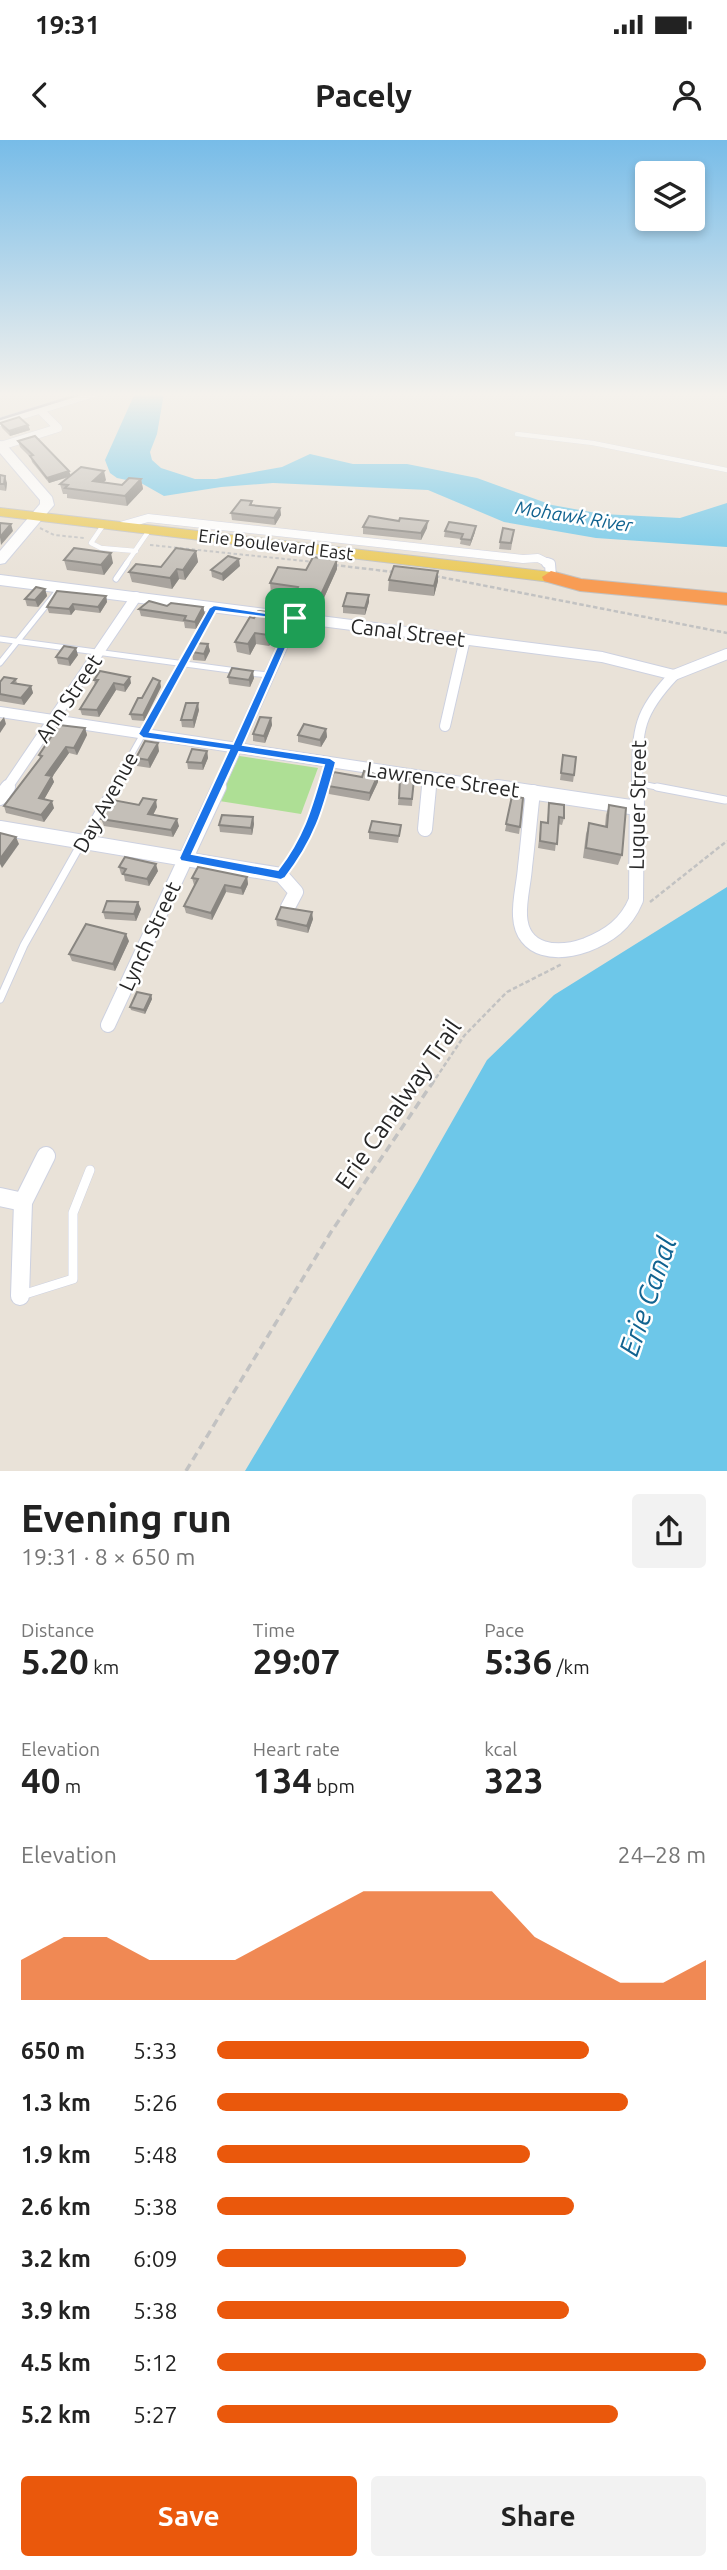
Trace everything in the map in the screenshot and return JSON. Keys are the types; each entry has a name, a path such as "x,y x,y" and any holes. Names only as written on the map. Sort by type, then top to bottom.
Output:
{"highway":[{"name":"Erie Boulevard East","path":"551,577 574,574 727,588"},
{"name":"Erie Boulevard East","path":"551,577 580,585 727,598"}],"main road":[{"name":"Erie Boulevard East","path":"0,512 40,522 150,529 551,577"}],"street":[{"path":"1,557 40,522 47,505 47,500 9,455"},
{"path":"112,525 148,518 401,547 523,559 538,558 550,564 551,577"},
{"name":"Canal Street","path":"0,580 602,657 674,675"},
{"name":"Ann Street","path":"0,798 136,597"},
{"name":"Lynch Street","path":"108,1025 167,902 295,618"},
{"path":"445,726 463,657 464,639"},
{"path":"674,675 727,654"},
{"name":"Luquer Street","path":"533,792 520,917 527,936 536,946 549,952 564,951 606,936 628,917 636,900 638,728 642,714 652,698 674,675"},
{"name":"Lawrence Street","path":"0,712 637,808"},
{"path":"425,830 430,777"},
{"path":"0,828 281,875 296,892 288,907"},
{"path":"20,1296 23,1202 46,1156"},
{"path":"0,1197 23,1202"}],"lane":[{"path":"655,455 727,470"},
{"path":"112,525 90,544 101,548 136,551"},
{"path":"116,579 150,529"},
{"path":"0,663 60,588"},
{"name":"Day Avenue","path":"0,999 24,945 214,608"},
{"path":"0,639 269,675"},
{"path":"281,875 300,850 313,826 330,762"},
{"path":"637,783 725,800"},
{"path":"20,1296 73,1279 73,1213 90,1170"}],"path":[{"path":"40,522 54,535 93,540"},
{"path":"140,544 320,563"},
{"path":"334,565 401,572"},
{"path":"428,576 505,588 727,633"},
{"path":"645,908 727,841"},
{"name":"Erie Canalway Trail","path":"186,1471 331,1232 464,1036 507,992 568,961"}],"green space":[{"path":"233,755 318,768 301,814 213,800"}],"water":[{"name":"Mohawk River","path":"107,455 151,455 161,468 195,479 216,479 282,467 308,455 353,464 407,464 477,478 552,505 602,514 680,518 727,503 727,547 596,538 504,522 428,490 273,483 221,487 164,496 141,483 117,478 110,473 105,460"},
{"name":"Erie Canal","path":"727,887 727,1471 245,1471 487,1060 554,995"}],"building":[{"path":"54,455 69,471 47,478 30,456"},
{"path":"81,467 104,471 93,481 122,485 129,478 141,479 125,496 65,488 68,485 60,484"},
{"path":"0,475 5,476 4,484 0,484"},
{"path":"241,500 252,501 250,505 280,508 274,518 231,513"},
{"path":"369,516 399,521 400,518 428,521 421,533 363,527"},
{"path":"449,522 476,526 471,540 461,539 463,534 445,531"},
{"path":"0,523 11,524 0,537"},
{"path":"503,528 514,530 511,543 500,542"},
{"path":"74,548 111,553 101,565 64,560"},
{"path":"176,548 196,551 183,570 177,569 170,578 129,572 136,564 161,567"},
{"path":"228,556 239,559 222,574 211,570"},
{"path":"313,557 337,560 318,601 293,598 298,587 270,583 278,567 306,570"},
{"path":"394,566 438,571 434,586 389,580"},
{"path":"36,587 45,589 35,600 25,599"},
{"path":"57,591 106,596 98,607 73,604 69,609 47,607"},
{"path":"347,593 369,595 365,608 343,606"},
{"path":"149,601 167,606 171,603 203,607 195,622 184,620 186,616 139,609"},
{"path":"258,611 280,613 268,635 255,633 248,644 235,642 250,617 254,618"},
{"path":"196,643 208,644 204,654 192,652"},
{"path":"64,646 76,648 68,659 56,657"},
{"path":"232,668 253,671 249,680 228,677"},
{"path":"100,671 130,677 124,685 114,683 97,710 80,709 98,680 94,680"},
{"path":"4,677 16,679 12,683 31,686 21,698 0,694 0,682"},
{"path":"153,678 160,681 143,715 130,714 138,698 142,698"},
{"path":"186,703 198,703 193,720 181,720"},
{"path":"260,717 271,718 264,736 253,734"},
{"path":"304,724 326,729 320,740 298,735"},
{"path":"59,725 85,728 74,748 66,747 46,775 52,776 39,798 52,801 41,815 4,806 42,756 39,755"},
{"path":"145,741 158,743 148,760 136,758"},
{"path":"192,749 207,751 202,763 187,762"},
{"path":"563,755 576,757 574,775 561,773"},
{"path":"364,771 378,775 370,793 328,786 334,772 362,777"},
{"path":"400,778 414,779 412,799 399,798"},
{"path":"512,796 523,798 520,827 506,824"},
{"path":"143,798 156,800 148,814 177,819 171,830 101,819 113,800 139,805"},
{"path":"549,803 564,805 564,818 559,817 557,844 540,841 541,822 548,823"},
{"path":"609,805 626,808 622,855 586,848 589,823 607,827"},
{"path":"222,815 253,817 251,828 219,825"},
{"path":"372,821 401,825 399,836 369,832"},
{"path":"0,833 16,837 0,859"},
{"path":"125,857 156,864 147,879 123,874 126,869 119,867"},
{"path":"198,867 247,877 241,888 225,885 211,913 184,906 198,879 192,878"},
{"path":"107,901 138,902 134,914 103,912"},
{"path":"281,907 312,912 307,926 276,919"},
{"path":"86,924 126,934 113,964 69,954"},
{"path":"137,992 151,995 144,1010 130,1007"}],"route":[{"path":"295,618 214,608 143,734 236,748 330,762 324,793 313,826 300,850 281,875 185,858 233,755 236,748 269,675 295,618"}]}
